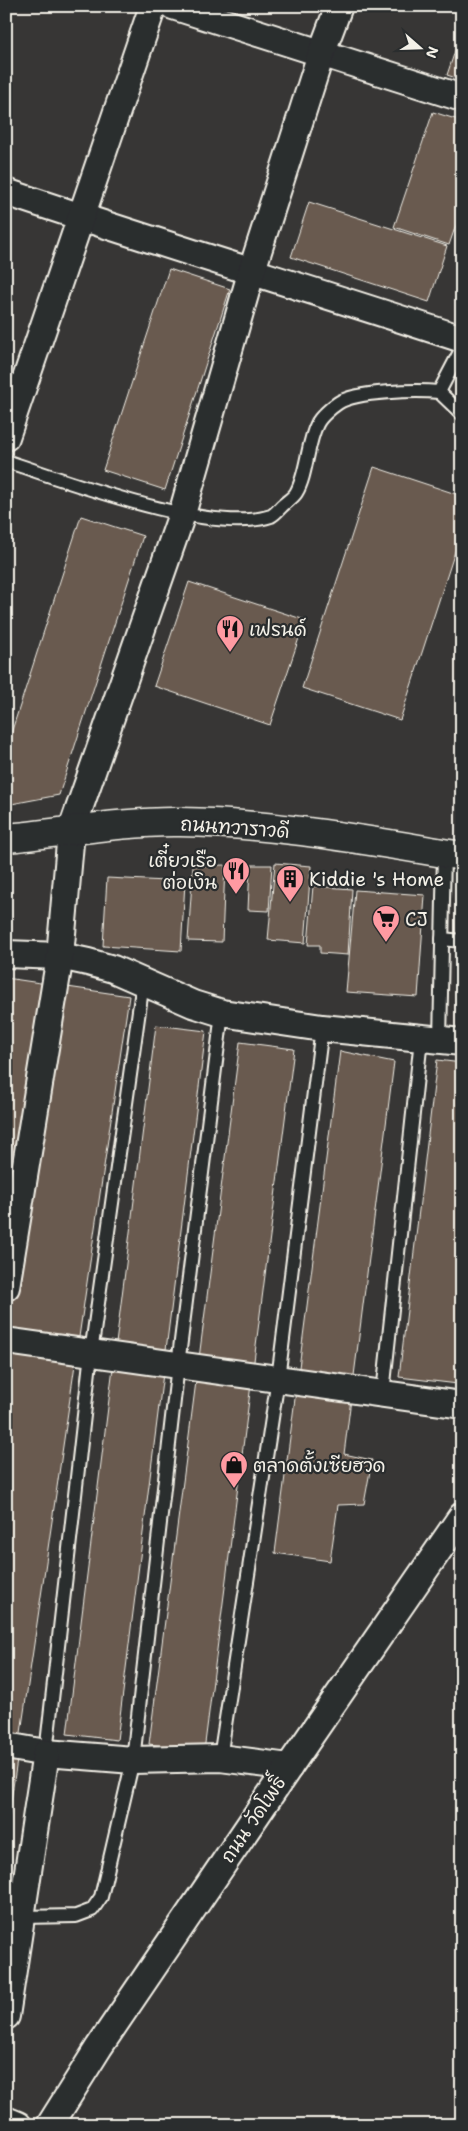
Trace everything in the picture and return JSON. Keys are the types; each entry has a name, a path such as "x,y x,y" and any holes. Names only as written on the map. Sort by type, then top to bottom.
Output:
{"street":[{"path":"6,437 153,6"},
{"path":"173,6 462,98"},
{"path":"6,1286 60,956 71,832 182,514 252,270 338,6"},
{"path":"6,192 462,338"},
{"name":"ถนนทวาราวดี","path":"6,838 128,825 179,822 253,826 369,841 453,855"},
{"path":"6,954 60,956 113,969 171,996 222,1013 322,1028 441,1040"},
{"path":"6,1341 462,1405"},
{"name":"ถนน วัดโพธิ์","path":"50,2125 99,2047 288,1767 462,1516"},
{"path":"6,1746 46,1753 133,1760 220,1758 288,1767"},
{"path":"6,2016 46,1753"},
{"path":"6,2120 18,2125"}],"lane":[{"path":"439,392 462,348"},
{"path":"6,461 87,488 182,514 254,520 273,515 296,493 317,423 338,402 358,396 421,390 439,392 462,414"},
{"path":"383,1394 441,1040 442,939 453,855"},
{"path":"442,939 462,941"},
{"path":"46,1753 91,1353 143,982"},
{"path":"21,1918 76,1916 92,1910 101,1897 133,1760 178,1365 222,1013"},
{"path":"220,1758 278,1379 322,1028"}],"building":[{"path":"462,30 462,80 447,75"},
{"path":"433,112 462,121 462,208 449,245 394,227"},
{"path":"309,202 447,246 429,302 291,257"},
{"path":"169,269 230,289 165,490 103,470"},
{"path":"374,467 462,496 462,530 400,720 302,688"},
{"path":"81,516 143,536 59,795 6,805 6,749"},
{"name":"เฟรนด์","path":"189,582 305,620 270,725 154,686"},
{"name":"Kiddie 's Home","path":"275,863 311,866 305,943 268,940"},
{"path":"225,865 222,942 188,941 193,866"},
{"path":"250,865 272,865 269,911 248,910"},
{"path":"107,878 185,882 181,951 103,946"},
{"path":"313,886 352,889 348,955 320,953 320,945 308,945"},
{"name":"CJ","path":"355,890 425,895 418,997 346,992"},
{"path":"6,978 129,996 6,1835"},
{"path":"156,1025 206,1031 117,1740 67,1734"},
{"path":"240,1042 294,1049 204,1751 149,1744"},
{"path":"340,1051 394,1062 344,1454 372,1460 364,1504 338,1505 330,1561 275,1553"},
{"path":"437,1060 462,1063 462,1350 458,1384 399,1377"}],"place":[{"name":"เฟรนด์","path":"230,653"},
{"name":"เตี๋ยวเรือ ต่อเงิน","path":"236,895"},
{"name":"Kiddie 's Home","path":"290,903"},
{"name":"CJ","path":"386,943"},
{"name":"ตลาดตั้งเซียฮวด","path":"234,1489"}]}
